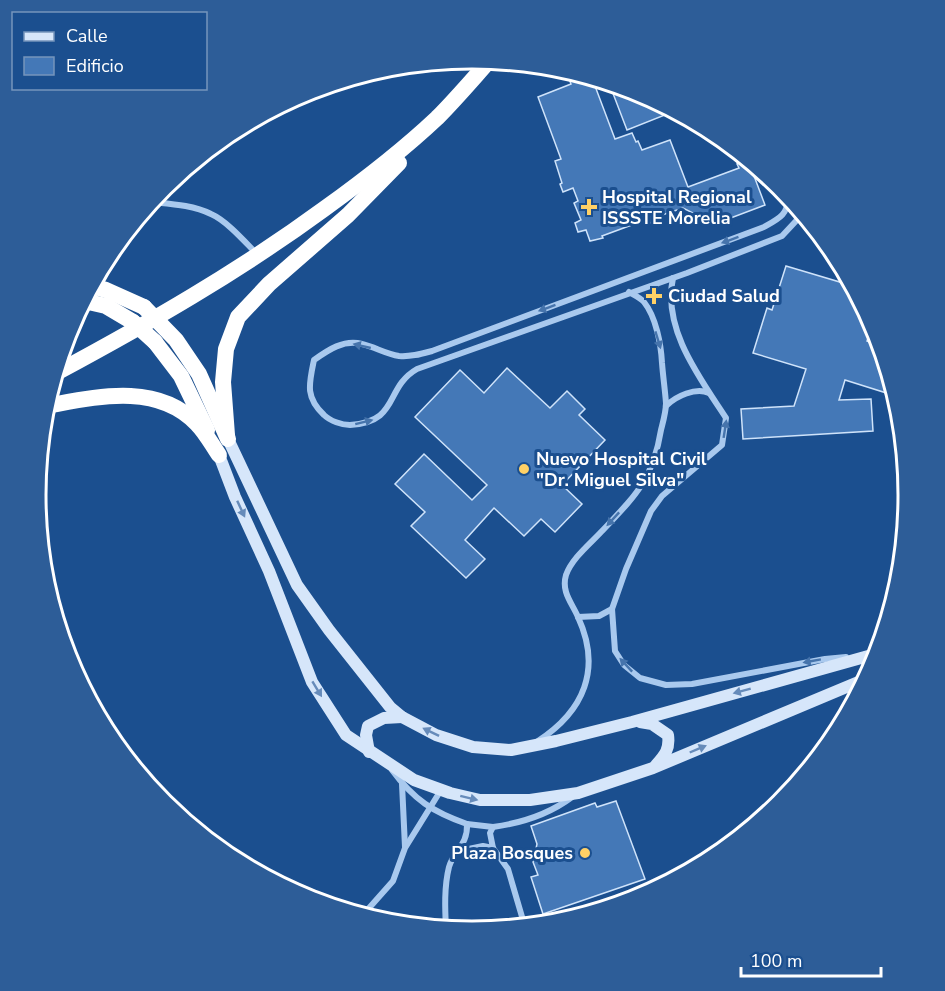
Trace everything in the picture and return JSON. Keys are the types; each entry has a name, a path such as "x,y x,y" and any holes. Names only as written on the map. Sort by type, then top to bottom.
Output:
{"highway":[{"path":"228,439 222,382 226,350 238,317 269,284 348,215 405,157 436,118 481,69"},
{"path":"66,368 138,330 231,274 357,185 436,118"},
{"path":"100,288 144,307 176,340 199,374 228,439"},
{"path":"92,303 106,306 133,322 155,342 181,376 219,455"},
{"path":"57,404 101,396 135,396 160,401 178,409 197,424 219,455"}],"street":[{"path":"163,203 181,204 212,214 243,239 258,255"},
{"path":"788,209 780,218 764,227 432,351 412,356 398,356 361,344 347,343 329,349 314,360 309,386 313,404 327,418 345,425 366,424 383,415 406,375 417,369 673,278 782,236 797,220"},
{"path":"673,278 669,293 670,309 690,360 726,418 722,445 662,496 651,511 612,609 615,651 624,664 640,678 666,685 692,684 825,659 868,655"},
{"path":"530,746 560,724 574,710 583,692 590,665 586,638 578,617 564,592 566,576 573,562 630,501 649,476 658,451 666,406 662,351 650,311 643,300 629,292"},
{"path":"666,406 688,393 704,390 709,393"},
{"path":"228,439 297,585 329,630 390,707 402,717 436,735 472,747 511,750 635,721 867,656"},
{"path":"219,455 235,497 269,571 312,682 346,735 388,765 414,780 441,790 480,800 530,800 578,793 653,768 855,683"},
{"path":"578,617 599,615 612,609"},
{"path":"369,752 366,735 368,726 384,718 402,717"},
{"path":"635,721 652,724 668,735 669,746 666,754 653,768"},
{"path":"388,765 402,784 429,808 467,824 493,827 532,819 555,810 578,793"},
{"path":"402,784 405,848"},
{"path":"369,908 393,881 405,848 441,790"},
{"path":"446,921 445,902 449,868 465,841 467,824"},
{"path":"493,827 490,833 493,848 508,869 523,919"},
{"path":"459,851 483,846 493,848"}],"building":[{"path":"570,81 596,88 615,139 632,133 642,150 670,140 688,187 739,168 739,163 754,176 765,205 715,224 683,208 659,216 660,219 650,223 648,219 602,236 603,238 590,241 586,230 578,232 575,223 581,220 574,203 578,201 573,188 563,192 560,184 562,183 555,161 561,159 538,97 571,84"},
{"path":"613,93 665,115 627,130"},
{"path":"786,266 841,283 866,332 867,341 870,342 876,359 886,393 845,380 839,400 871,399 873,431 743,439 741,409 794,406 806,369 753,353 767,308 772,310"},
{"name":"Nuevo Hospital Civil \"Dr. Miguel Silva\"","path":"507,368 550,408 567,391 585,409 579,415 605,440 562,485 582,504 555,532 541,519 524,536 494,508 465,540 485,559 466,578 411,526 425,512 395,484 424,454 472,500 487,485 415,417 460,370 484,393"},
{"name":"Plaza Bosques","path":"616,801 645,879 543,914 531,877 538,875 533,862 537,844 531,826 595,803 597,807"}],"place":[{"name":"Hospital Regional ISSSTE Morelia","path":"589,207"},
{"name":"Ciudad Salud","path":"654,296"},
{"name":"Nuevo Hospital Civil \"Dr. Miguel Silva\"","path":"524,469"},
{"name":"Plaza Bosques","path":"585,853"}]}
